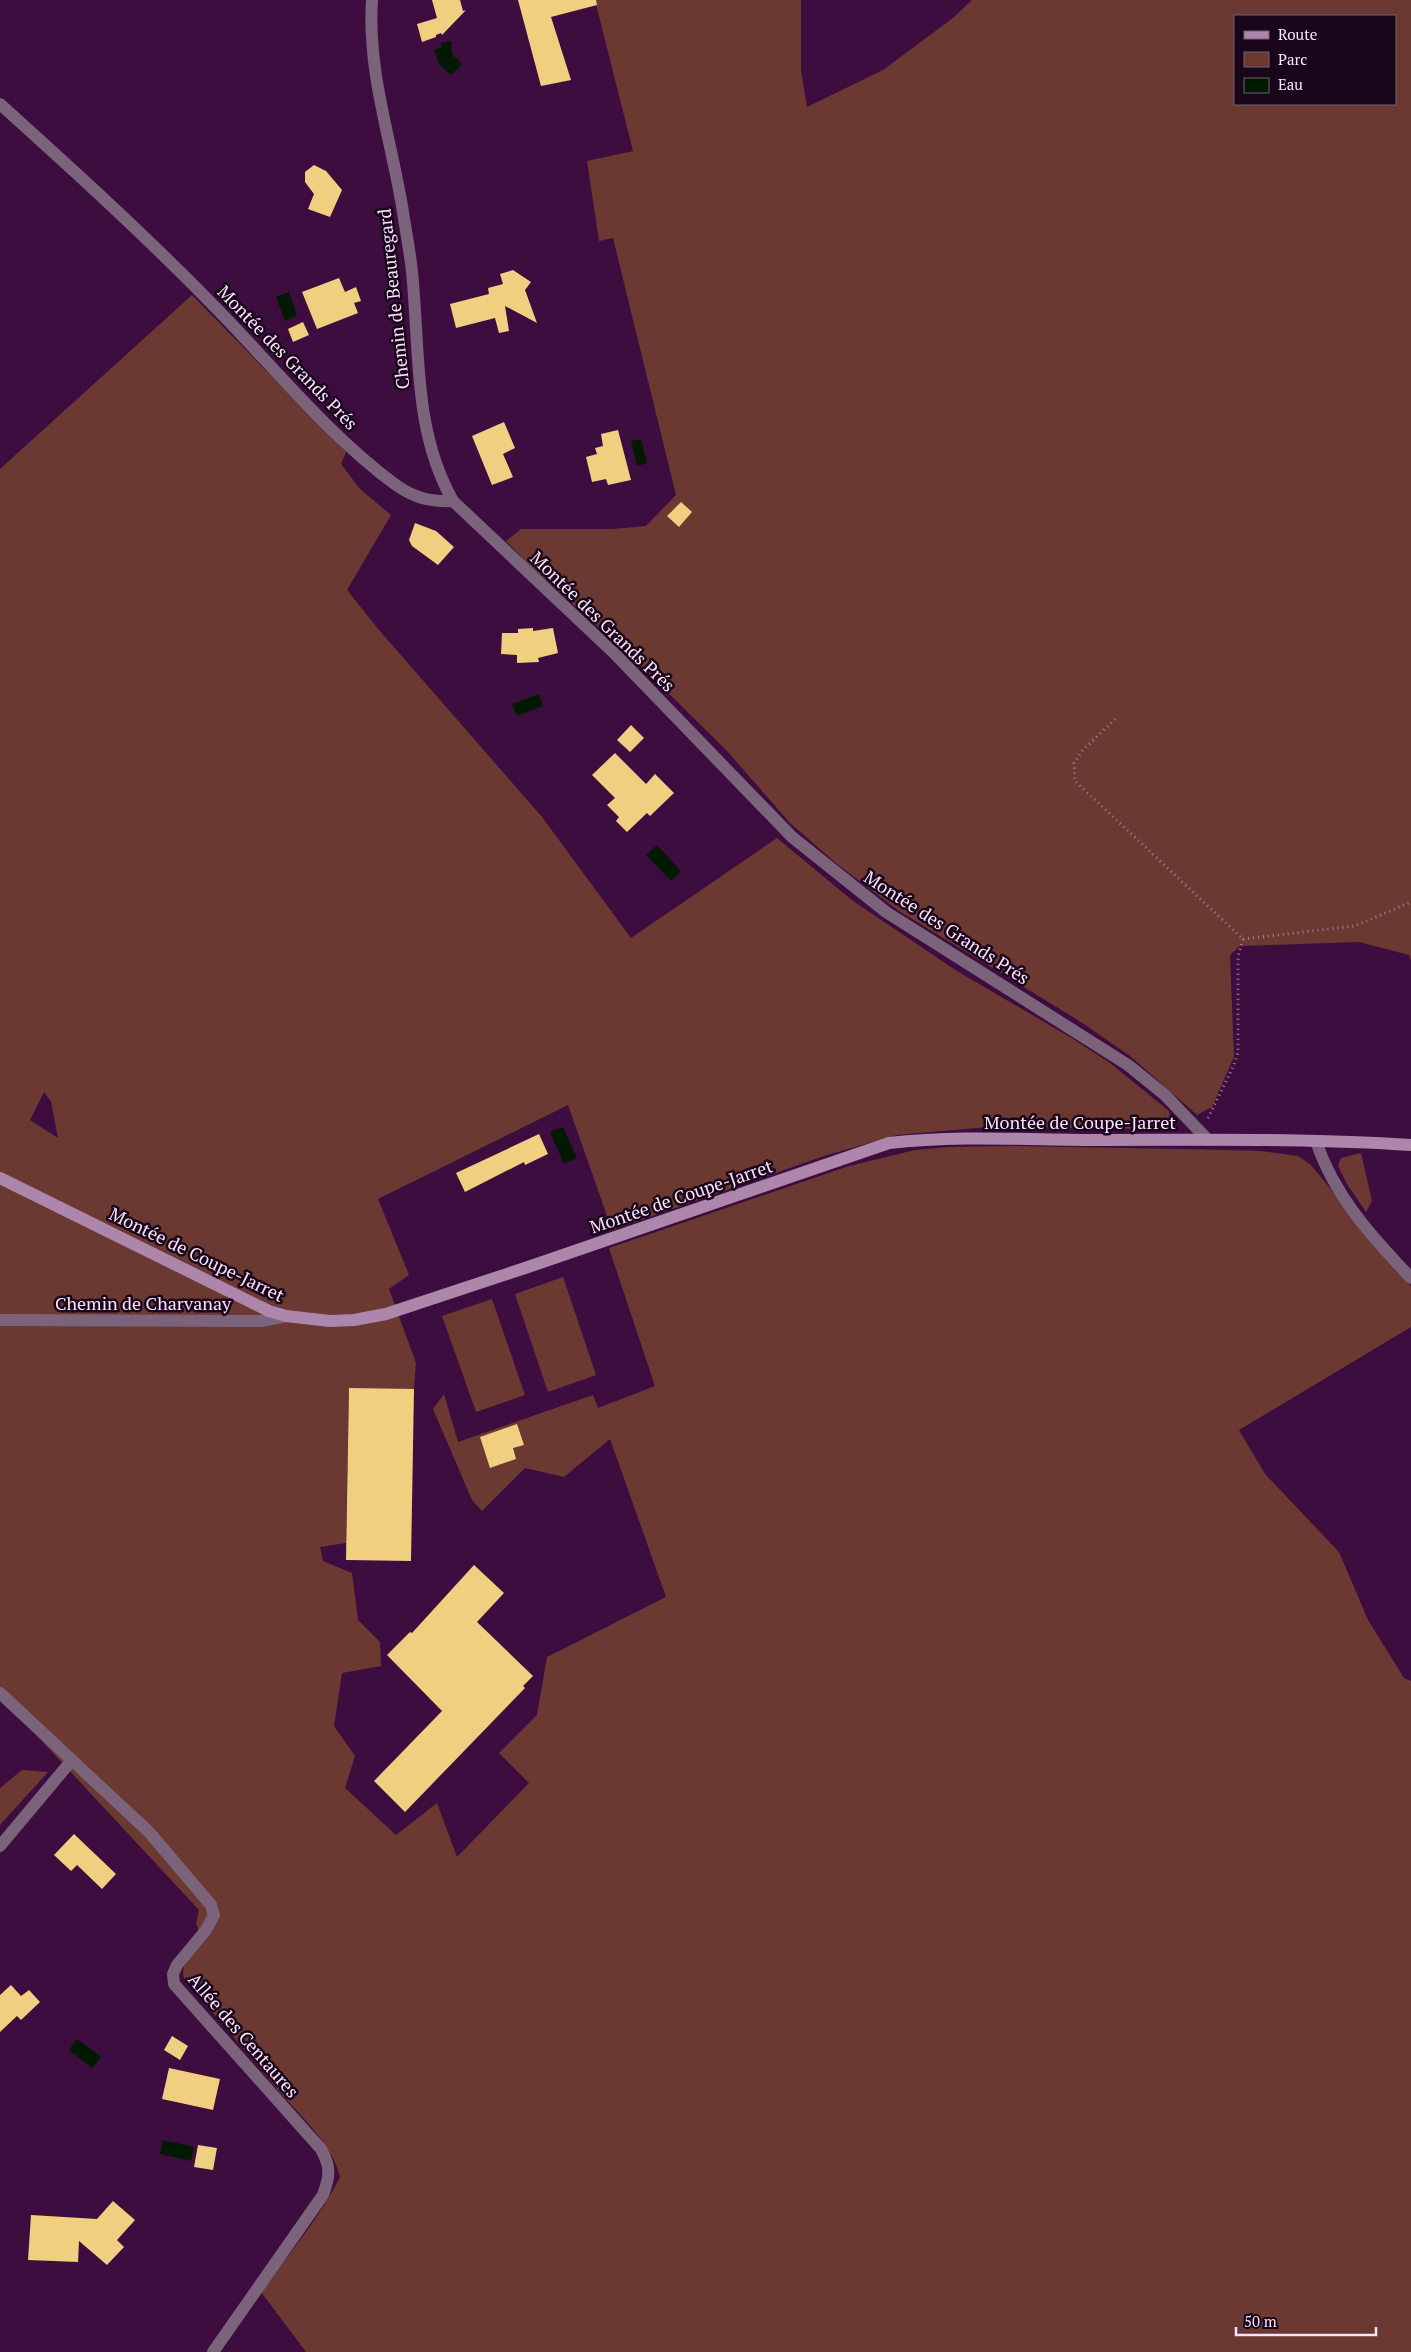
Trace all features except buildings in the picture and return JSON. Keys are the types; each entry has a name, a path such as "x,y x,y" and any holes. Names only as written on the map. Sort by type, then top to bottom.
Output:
{"main road":[{"name":"Montée de Coupe-Jarret","path":"0,1178 269,1311 286,1316 330,1321 354,1320 386,1314 889,1143 923,1139 1205,1137 1411,1145"}],"street":[{"name":"Chemin de Beauregard","path":"372,0 371,55 392,150 409,256 419,384 433,457 440,478 453,501"},
{"name":"Montée des Grands Prés","path":"0,104 185,276 306,404 366,460 397,485 419,499 440,502 453,501 616,654 792,837 886,912 1128,1065 1165,1095 1205,1137"},
{"path":"1316,1142 1322,1159 1340,1194 1376,1240 1411,1278"},
{"name":"Chemin de Charvanay","path":"0,1320 260,1321 286,1316"},
{"name":"Allée des Centaures","path":"0,1693 149,1832 211,1905 214,1915 206,1930 177,1964 172,1974 174,1984 321,2149 329,2167 330,2177 323,2195 213,2352"},
{"path":"0,1846 72,1760"}],"path":[{"path":"1115,719 1082,750 1074,763 1075,781 1243,939 1355,926 1411,902"},
{"path":"1205,1137 1212,1107 1234,1065 1238,1052 1238,957 1243,939"}],"green space":[{"path":"595,0 801,0 801,70 807,107 883,70 953,18 972,0 1411,0 1411,961 1409,955 1359,942 1240,946 1230,955 1234,1057 1212,1107 1197,1115 1130,1056 1081,1022 899,911 837,864 790,823 727,751 629,654 533,569 506,541 521,529 612,529 646,526 676,495 613,238 599,241 587,161 633,151"},
{"path":"192,295 346,452 341,464 360,489 391,515 347,590 379,630 542,817 631,938 777,838 853,901 957,971 1070,1037 1110,1063 1169,1111 1170,1118 1167,1125 1156,1129 989,1127 897,1135 824,1156 612,1230 568,1105 378,1199 409,1275 389,1289 416,1363 414,1389 349,1389 346,1543 320,1547 323,1561 352,1573 358,1620 380,1642 381,1666 342,1673 334,1726 355,1756 345,1788 396,1835 437,1803 457,1857 529,1783 499,1753 537,1715 547,1657 666,1597 610,1439 564,1477 525,1468 482,1511 472,1500 433,1409 444,1394 458,1442 593,1395 598,1408 655,1386 609,1248 849,1166 915,1150 949,1147 1015,1146 1260,1151 1298,1156 1311,1165 1411,1287 1411,1327 1239,1430 1265,1474 1339,1552 1368,1620 1404,1678 1411,1681 1411,2352 306,2352 261,2292 303,2236 332,2192 340,2177 336,2165 323,2141 184,1978 185,1963 203,1940 196,1924 199,1910 0,1696 0,469","holes":["44,1092 51,1102 58,1138 30,1120"]},
{"path":"1361,1153 1372,1201 1366,1212 1347,1184 1338,1166 1341,1158"},
{"path":"563,1277 596,1375 548,1392 515,1294"},
{"path":"492,1299 525,1395 476,1412 442,1316"},
{"path":"22,1770 48,1772 0,1825 0,1788"}],"water":[{"path":"451,41 452,54 462,64 451,75 439,64 434,50 442,47 441,43"},
{"path":"289,292 297,316 285,321 276,297"},
{"path":"641,439 647,463 637,466 631,441"},
{"path":"539,694 543,706 517,716 512,704"},
{"path":"657,845 681,871 671,881 646,855"},
{"path":"563,1127 577,1158 564,1164 550,1132"},
{"path":"77,2039 101,2057 92,2068 69,2050"},
{"path":"163,2140 194,2147 191,2161 160,2154"}]}
